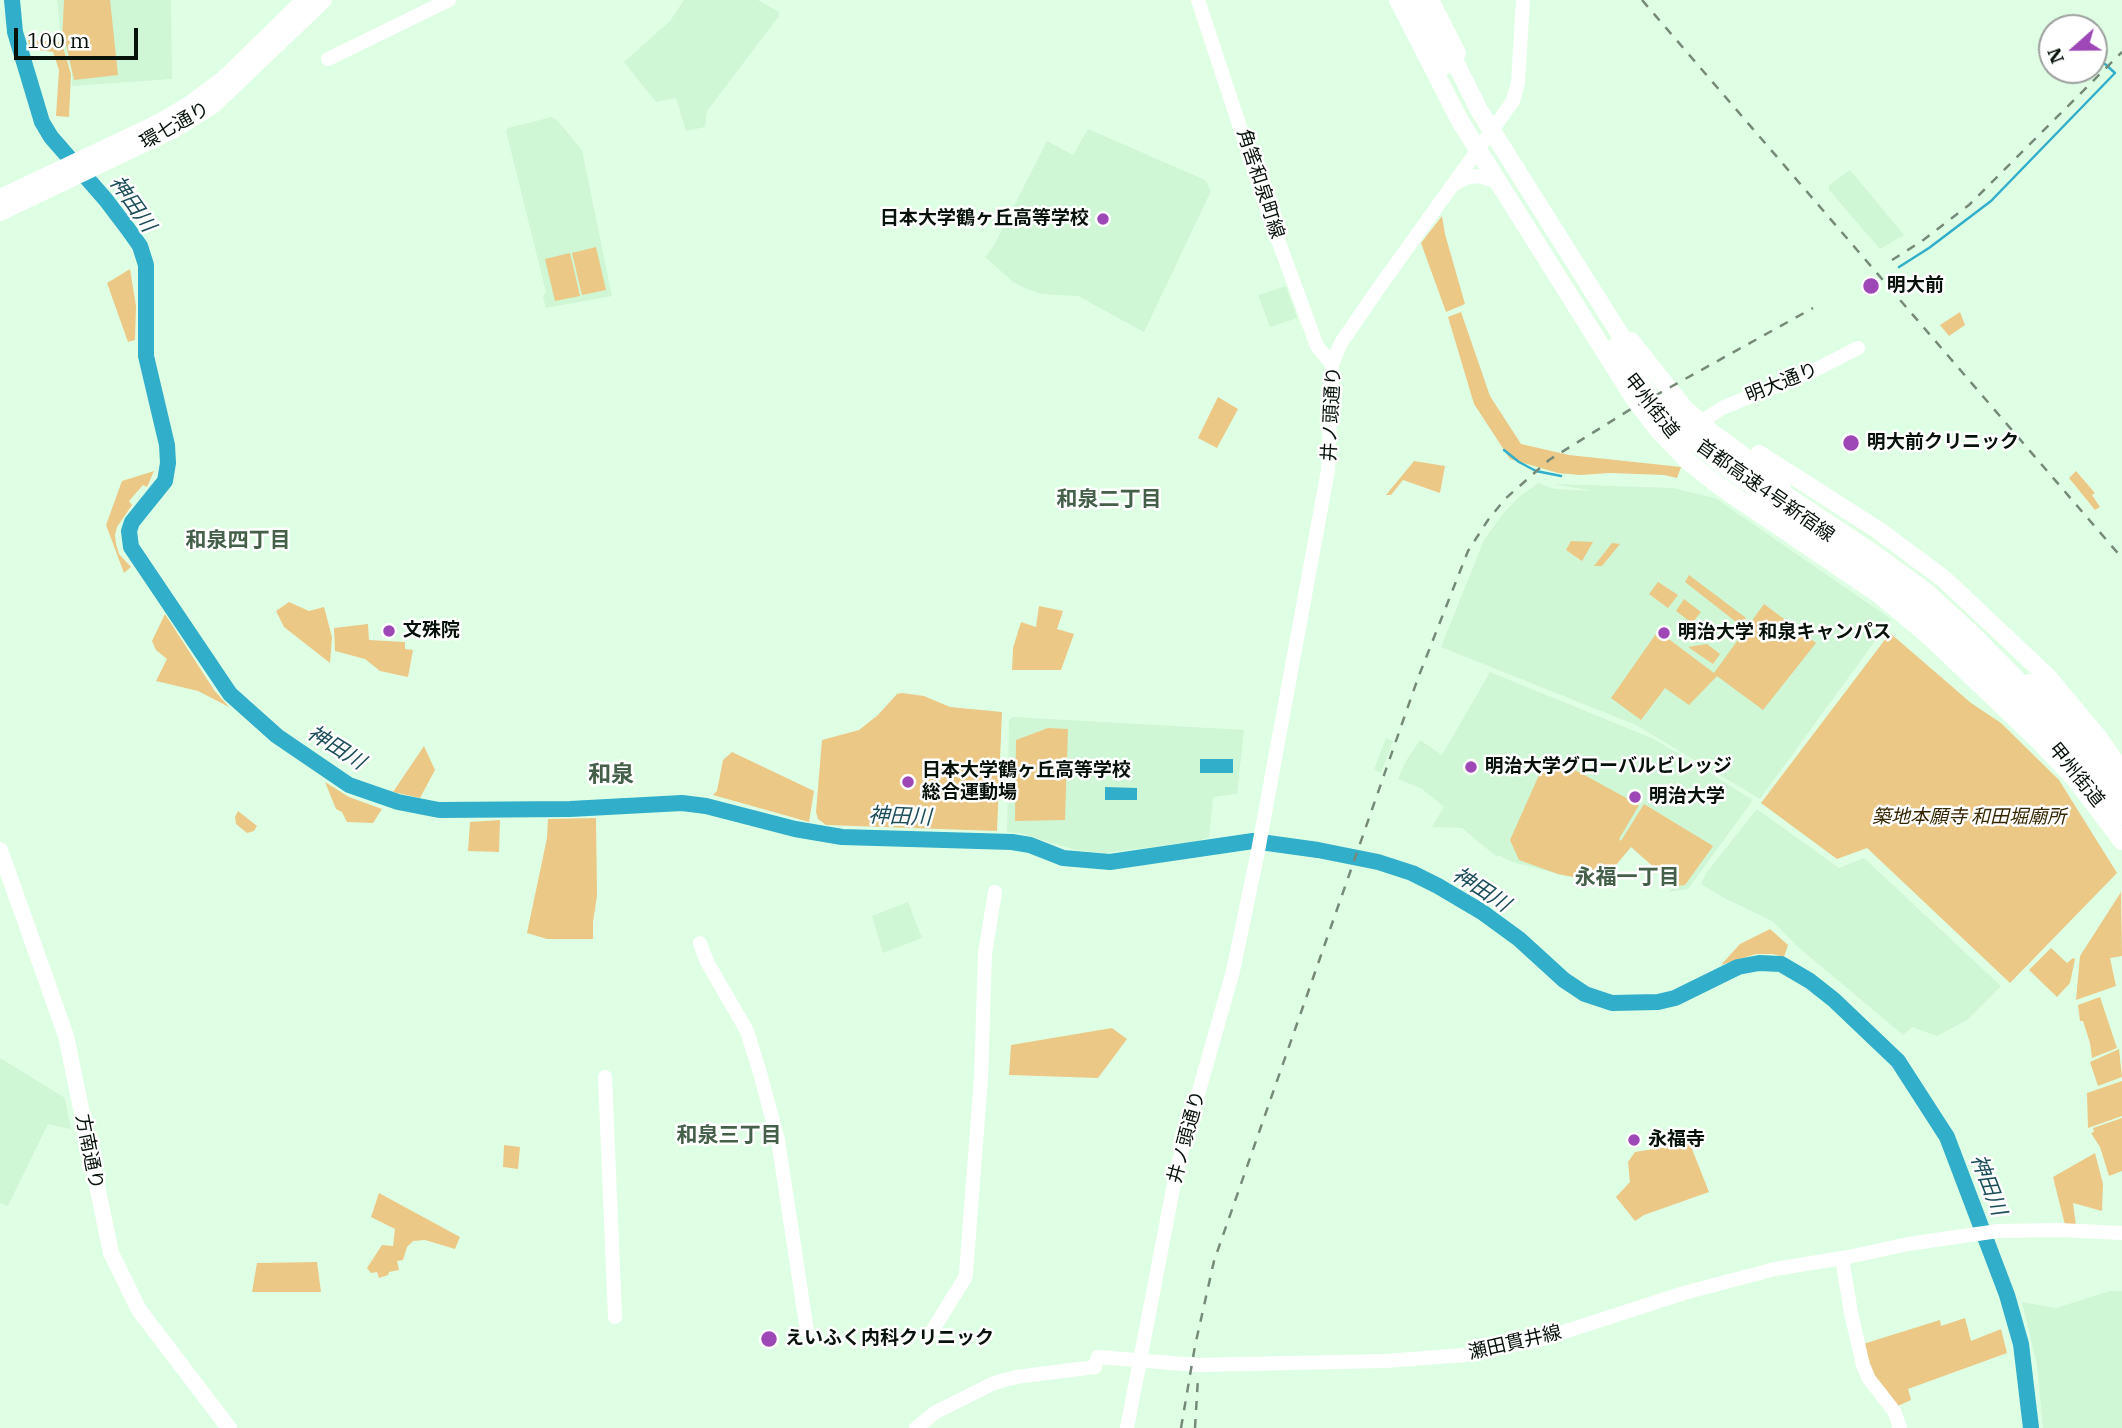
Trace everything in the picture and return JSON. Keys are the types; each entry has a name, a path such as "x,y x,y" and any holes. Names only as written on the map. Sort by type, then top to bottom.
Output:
{"highway":[{"path":"1398,0 1442,88 1496,181 1643,405 1688,461 1718,485 1904,614 2040,742"},
{"name":"甲州街道","path":"1404,0 1413,9 1465,119 1643,405 1693,455 1865,567 1937,623 1998,684 2059,752 2111,818 2122,838"},
{"path":"1431,2 1499,122 1621,316 1672,389 1703,425 1905,563 1957,605 2066,706 2122,771"},
{"name":"甲州街道","path":"1431,2 1484,107 1632,342 1672,389 1711,432 1902,565 1952,605 2060,715 2122,785"},
{"name":"首都高速4号新宿線","path":"1431,2 1479,110 1624,341 1660,391 1703,425 1735,460 1924,590 1970,632 2080,744 2122,794"},
{"name":"首都高速4号新宿線","path":"1413,9 1471,116 1632,372 1672,421 1728,470 1876,567 1940,617 2072,752 2114,813"},
{"path":"1632,372 1654,405 1684,439 1724,476 1841,558 1858,574 1908,610 1953,651 2076,780 2122,838"},
{"path":"1703,425 1777,465 1919,559 1966,598 2048,677 2098,737 2122,771"},
{"path":"1777,465 1934,577 2001,641 2043,687 2122,785"},
{"path":"1718,485 1887,586 1936,627 2069,755 2114,813 2122,847"}],"main road":[{"name":"環七通り","path":"0,213 205,94 304,0"},
{"name":"環七通り","path":"0,197 178,128 214,105 324,0"},
{"path":"328,59 449,0"},
{"name":"角筈和泉町線","path":"1198,0 1271,221 1310,327 1317,346 1332,364"},
{"name":"井ノ頭通り","path":"1127,1428 1177,1168 1242,935 1260,843 1328,470 1332,364 1349,332 1499,122 1516,94 1523,0"},
{"path":"1445,195 1465,178 1478,176 1496,181"},
{"name":"明大通り","path":"1703,425 1722,408 1813,371 1858,348"},
{"name":"方南通り","path":"0,850 66,1036 111,1253 139,1310 229,1428"},
{"path":"927,1339 966,1273 981,1078 985,953 995,892"},
{"path":"700,943 707,962 747,1031 760,1073 778,1140 807,1331"},
{"path":"606,1077 615,1317"},
{"name":"瀬田貫井線","path":"916,1428 936,1412 994,1383 1016,1377 1095,1367 1098,1357 1192,1365 1340,1363 1465,1355 1539,1340 1775,1269 1908,1244 1983,1233 2059,1230 2122,1233"},
{"path":"1842,1258 1863,1365 1869,1380 1894,1411 1900,1428"}],"shaded area":[{"path":"57,0 171,0 172,79 72,86 72,73 61,41"},
{"path":"684,0 758,0 779,12 779,16 707,111 705,127 686,131 676,98 656,102 624,62 670,21"},
{"path":"552,117 582,150 612,296 546,308 543,297 546,292 506,131 508,128"},
{"name":"日本大学鶴ヶ丘高等学校","path":"1088,129 1205,180 1211,191 1144,332 1078,296 1042,294 1029,290 1013,282 985,257 993,247 1047,141 1073,155"},
{"path":"1850,170 1904,235 1880,249 1829,190 1829,185"},
{"path":"1286,286 1297,318 1270,327 1258,295"},
{"name":"明治大学 和泉キャンパス","path":"1538,483 1555,489 1594,491 1553,484 1673,488 1715,498 1891,619 1760,799 1636,725 1441,647 1484,540 1519,497"},
{"name":"明治大学","path":"1490,672 1654,739 1753,800 1688,889 1668,892 1675,886 1631,847 1606,877 1583,879 1513,862 1498,855 1497,857 1462,828 1432,827 1444,807 1422,789 1398,779 1420,740 1442,755"},
{"path":"1013,717 1244,730 1237,794 1213,797 1209,837 1199,841 1105,853 1076,850 1007,832 1009,720"},
{"path":"1386,738 1393,741 1381,773 1374,770"},
{"path":"1757,809 1839,868 1864,858 2001,986 1967,1020 1937,1036 1912,1027 1903,1035 1798,947 1772,921 1701,884 1707,872"},
{"path":"908,902 922,938 883,953 872,916"},
{"path":"0,1058 65,1098 71,1129 48,1124 8,1206 0,1203"},
{"path":"2110,1291 2122,1291 2122,1428 2043,1428 2037,1365 2022,1302 2056,1308"}],"green space":[{"path":"64,0 110,0 118,75 74,80 66,44 62,40"},
{"path":"28,40 60,42 63,47 71,74 69,117 56,116 59,70 53,52 30,49"},
{"path":"1442,216 1465,304 1446,312 1421,243"},
{"path":"596,247 606,290 582,295 572,253"},
{"path":"570,253 580,296 555,301 545,259"},
{"path":"130,269 136,306 135,340 128,342 107,283"},
{"path":"1461,312 1490,396 1521,444 1569,455 1681,467 1677,478 1664,475 1558,473 1510,459 1474,404 1448,317"},
{"path":"1960,312 1965,325 1949,336 1940,325"},
{"path":"1218,397 1238,409 1217,448 1198,438"},
{"path":"1414,461 1445,466 1440,493 1403,480 1391,495 1386,495"},
{"path":"154,471 147,487 143,485 129,501 132,505 117,527 115,535 119,554 131,567 124,573 106,525 122,481"},
{"path":"2076,471 2095,493 2092,495 2100,507 2095,510 2069,478"},
{"path":"1571,541 1593,542 1582,561 1566,550"},
{"path":"1612,543 1620,544 1602,566 1594,566"},
{"path":"1689,575 1746,618 1740,625 1685,582"},
{"path":"1658,582 1678,595 1668,608 1649,594"},
{"path":"1684,599 1701,612 1692,623 1676,611"},
{"path":"289,602 309,611 324,607 332,637 330,663 284,627 276,611"},
{"path":"1764,604 1816,643 1763,710 1717,676 1689,705 1665,688 1641,720 1611,698 1658,631 1714,673"},
{"path":"1039,606 1063,611 1057,629 1074,634 1061,670 1012,670 1013,648 1021,622 1036,627"},
{"path":"165,614 214,690 229,707 198,691 156,681 167,659 156,650 152,641"},
{"path":"368,624 369,640 405,642 405,649 413,650 408,677 380,671 365,659 335,651 334,628"},
{"name":"築地本願寺 和田堀廟所","path":"1890,633 1971,703 2001,723 2059,780 2117,873 2010,983 1867,848 1837,859 1761,803"},
{"path":"1707,644 1720,654 1713,664 1688,647"},
{"name":"日本大学鶴ヶ丘高等学校 総合運動場","path":"897,694 924,696 950,707 1002,712 997,831 826,825 818,819 816,812 822,740 859,730 878,715"},
{"path":"1048,728 1068,729 1065,820 1015,821 1016,740"},
{"path":"424,746 435,770 420,798 393,792"},
{"path":"732,752 814,791 809,822 713,795 717,791 723,760"},
{"path":"1548,755 1639,805 1619,839 1621,841 1644,804 1713,846 1685,885 1675,886 1631,847 1606,877 1583,879 1558,874 1519,860 1510,840"},
{"path":"325,782 349,797 382,809 373,823 347,822 342,812 336,809"},
{"path":"238,811 257,826 254,831 247,833 236,824"},
{"path":"596,818 597,896 593,939 547,939 527,933 547,838 548,819"},
{"path":"500,820 499,852 468,851 470,822"},
{"path":"2121,892 2122,956 2110,958 2116,986 2076,1000 2080,956"},
{"path":"1770,929 1788,945 1784,957 1756,954 1721,965 1740,944"},
{"path":"2051,948 2067,963 2075,959 2070,983 2057,997 2029,970"},
{"path":"2100,997 2117,1048 2092,1058 2083,1021 2080,1021 2078,1005"},
{"path":"1112,1028 1127,1039 1098,1078 1009,1075 1011,1045"},
{"path":"2119,1049 2122,1077 2098,1086 2090,1062"},
{"path":"2122,1081 2122,1116 2088,1128 2087,1093"},
{"path":"2122,1118 2122,1171 2109,1176 2100,1147 2091,1133 2094,1132 2093,1128"},
{"path":"1690,1144 1709,1192 1644,1215 1635,1221 1616,1197 1630,1182 1628,1162 1635,1152"},
{"path":"504,1145 520,1147 518,1169 503,1167"},
{"path":"2095,1153 2103,1184 2102,1211 2073,1203 2076,1226 2065,1225 2053,1177"},
{"path":"379,1193 460,1237 455,1249 425,1240 413,1241 407,1247 403,1260 397,1261 399,1270 379,1278 377,1272 371,1273 367,1268 382,1245 393,1246 395,1229 371,1217"},
{"path":"317,1262 321,1292 252,1292 257,1263"},
{"path":"1965,1318 1971,1341 2001,1329 2007,1353 1908,1389 1911,1400 1898,1406 1873,1379 1863,1344 1940,1320 1941,1326"}],"water":[{"path":"1200,759 1233,759 1233,773 1200,773"},
{"path":"1105,787 1137,788 1137,800 1105,800"}],"waterway":[{"name":"神田川","path":"12,0 15,32 42,122 51,137 128,229 140,246 146,265 146,356 167,445 168,463 165,481 132,522 129,531 131,547 230,694 277,736 349,785 398,802 439,810 570,809 682,803 842,837 1012,842 1030,845 1063,858 1110,862 1253,841 1318,850 1378,862 1412,873 1438,886 1482,912 1519,939 1564,980 1585,994 1612,1003 1658,1002 1675,998 1738,967 1759,963 1781,964 1810,981 1834,1000 1898,1061 1947,1137 2007,1295 2021,1344 2031,1428"},
{"path":"2108,67 2115,73 2108,80"},
{"path":"1899,267 1991,201 2104,84"},
{"path":"1504,450 1536,471 1561,476"}],"railway":[{"path":"1642,0 2122,558"},
{"path":"1892,260 1969,205 2122,52"},
{"path":"1181,1428 1195,1346 1214,1261 1418,678 1468,551 1505,499 1549,460 1631,409 1813,308"},
{"path":"1195,1428 1198,1378"}],"place":[{"name":"日本大学鶴ヶ丘高等学校","path":"1103,219"},
{"name":"明大前","path":"1871,286"},
{"name":"明大前クリニック","path":"1851,443"},
{"name":"文殊院","path":"389,631"},
{"name":"明治大学 和泉キャンパス","path":"1664,633"},
{"name":"明治大学グローバルビレッジ","path":"1471,767"},
{"name":"日本大学鶴ヶ丘高等学校 総合運動場","path":"908,782"},
{"name":"明治大学","path":"1635,797"},
{"name":"永福寺","path":"1634,1140"},
{"name":"えいふく内科クリニック","path":"769,1339"}],"district":[{"name":"和泉二丁目","path":"1109,500"},
{"name":"和泉四丁目","path":"238,541"},
{"name":"和泉","path":"611,775"},
{"name":"永福一丁目","path":"1627,878"},
{"name":"和泉三丁目","path":"729,1136"}]}
